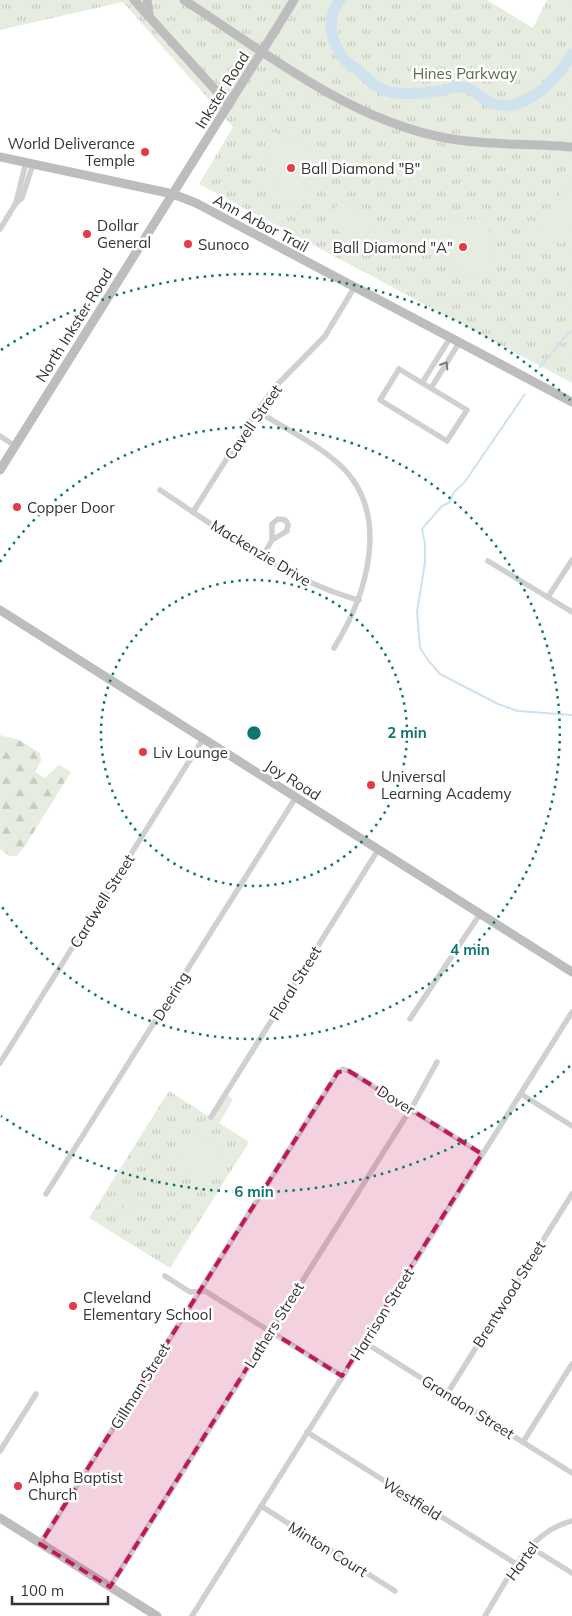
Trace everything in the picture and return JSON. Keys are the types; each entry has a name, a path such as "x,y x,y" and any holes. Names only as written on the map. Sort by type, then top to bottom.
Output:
{"main road":[{"path":"147,0 146,9 152,21"},
{"path":"184,0 318,86 366,113 452,139 572,147"},
{"name":"Inkster Road","path":"173,194 294,0"},
{"path":"136,1 229,105"},
{"name":"Ann Arbor Trail","path":"0,157 173,194 196,204 572,402"},
{"name":"North Inkster Road","path":"0,470 173,194"},
{"name":"Joy Road","path":"0,610 572,972"},
{"path":"0,1518 157,1616"}],"street":[{"path":"0,229 16,203 29,163"},
{"name":"Cavell Street","path":"193,512 257,411 277,385 325,336 354,288"},
{"path":"422,382 450,338"},
{"path":"431,388 459,343"},
{"path":"400,369 431,388 467,410 447,441 380,400 400,369"},
{"path":"257,411 331,458 347,473 357,487 367,513 370,538 366,572 359,600 348,625 334,648"},
{"path":"0,436 15,446"},
{"name":"Mackenzie Drive","path":"160,490 263,556 310,583 359,600"},
{"path":"263,556 272,540"},
{"path":"548,597 572,560"},
{"path":"488,561 572,612"},
{"name":"Cardwell Street","path":"0,1063 204,739"},
{"name":"Deering","path":"46,1194 296,797"},
{"name":"Floral Street","path":"211,1117 378,850"},
{"path":"410,1020 480,914"},
{"name":"Harrison Street","path":"192,1616 572,1012"},
{"name":"Lathers Street","path":"110,1586 410,1109 437,1062"},
{"name":"Dover","path":"319,1101 336,1074 343,1069 482,1154"},
{"path":"521,1094 572,1126"},
{"name":"Gillman Street","path":"40,1544 319,1101"},
{"name":"Brentwood Street","path":"447,1394 572,1194"},
{"path":"165,1276 190,1292 206,1291 342,1376"},
{"name":"Grandon Street","path":"364,1342 572,1473"},
{"path":"523,1442 572,1364"},
{"path":"0,1451 36,1394"},
{"name":"Westfield","path":"307,1432 518,1565"},
{"name":"Minton Court","path":"261,1506 395,1591"},
{"name":"Hartel","path":"485,1616 530,1547 551,1528 572,1521"},
{"path":"530,1547 572,1573"}],"highlighted area":[{"path":"349,1071 482,1154 342,1376 270,1331 110,1587 40,1544 338,1072"}],"green space":[{"name":"Hines Parkway","path":"0,0 487,0 533,28 547,0 572,0 572,383 199,184 233,127 123,2 0,30"},
{"name":"Ball Diamond \"B\"","path":"269,130 323,152 302,206 281,193 268,176 264,154"},
{"path":"562,189 572,191 572,217 562,244 543,238 540,233"},
{"path":"339,201 376,219 364,244 327,226"},
{"name":"Ball Diamond \"A\"","path":"489,219 491,277 478,276 456,268 441,254 435,244 430,220"},
{"path":"0,735 19,740 40,753 41,761 35,772 45,778 59,765 71,772 17,856 10,856 0,849"},
{"path":"169,1091 211,1118 226,1094 233,1099 219,1123 249,1142 170,1268 89,1218"},
{"path":"191,1131 225,1152 204,1186 190,1174 183,1162 183,1148"},
{"path":"121,1185 130,1190 118,1210 109,1204"},
{"path":"133,1192 142,1198 130,1217 121,1211"}],"waterway":[{"path":"340,0 335,7 331,23 333,38 339,52 346,61 373,84 390,92 417,93 462,87 474,91 491,103 503,106 515,104 527,100 538,93 558,74 572,54"},
{"path":"540,367 568,333 572,331"},
{"path":"525,394 464,483 454,492 450,502 442,506 422,529 425,544 425,562 417,612 420,648 440,674 498,704 518,711 572,715"}],"place":[{"name":"World Deliverance Temple","path":"145,152"},
{"name":"Ball Diamond \"B\"","path":"291,168"},
{"name":"Dollar General","path":"87,234"},
{"name":"Sunoco","path":"188,244"},
{"name":"Ball Diamond \"A\"","path":"463,247"},
{"name":"Copper Door","path":"17,507"},
{"name":"Liv Lounge","path":"143,752"},
{"name":"Universal Learning Academy","path":"371,785"},
{"name":"Cleveland Elementary School","path":"73,1306"},
{"name":"Alpha Baptist Church","path":"18,1486"}]}
